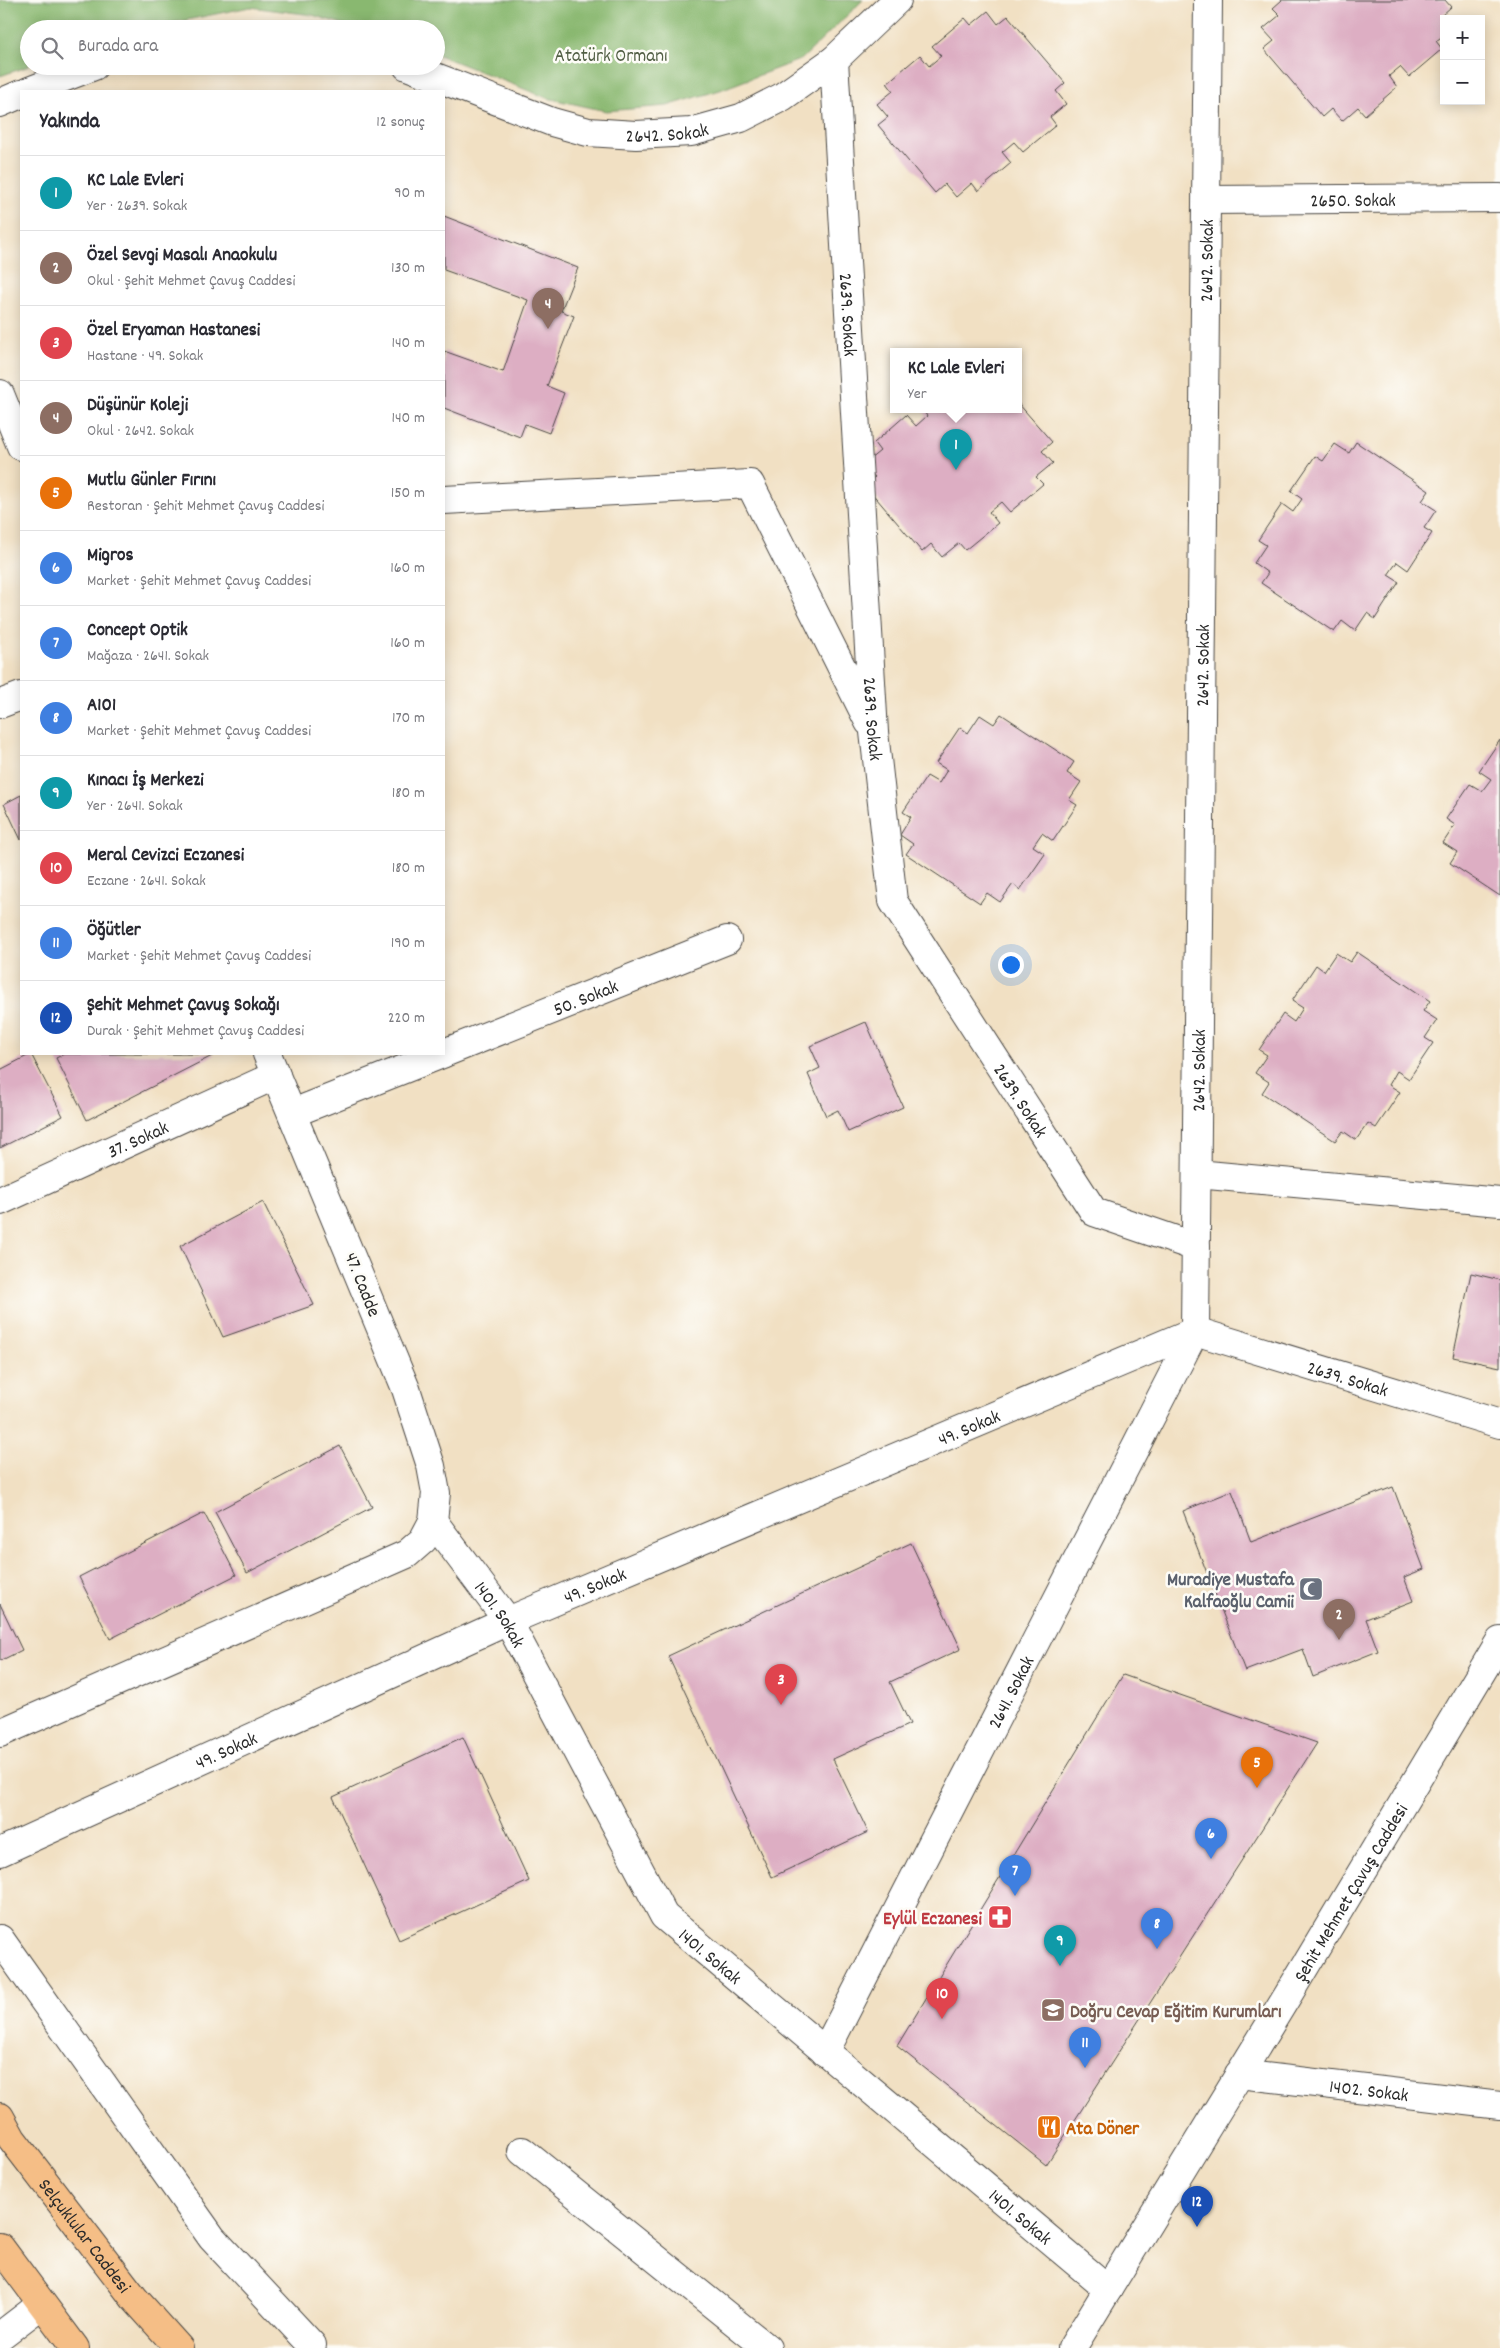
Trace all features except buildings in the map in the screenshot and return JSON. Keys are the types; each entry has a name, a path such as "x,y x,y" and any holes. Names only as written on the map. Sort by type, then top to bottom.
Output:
{"main road":[{"name":"Selçuklular Caddesi","path":"0,2117 12,2139 134,2298 179,2348"},
{"path":"2,2252 75,2348"}],"street":[{"name":"2642. Sokak","path":"430,75 552,122 588,132 636,135 691,132 742,118 782,97 834,60 897,0"},
{"name":"2642. Sokak","path":"1196,1331 1208,0"},
{"name":"2639. Sokak","path":"834,60 874,732 893,902 1094,1212 1196,1247"},
{"path":"32,90 71,75"},
{"path":"0,103 20,94"},
{"name":"2650. Sokak","path":"1207,200 1500,198"},
{"path":"0,394 20,444"},
{"path":"445,500 750,484 874,732"},
{"path":"0,704 20,696"},
{"name":"50. Sokak","path":"445,1053 727,940"},
{"name":"50. Sokak","path":"293,1112 440,1055"},
{"name":"47. Cadde","path":"272,1064 406,1389 431,1466 436,1493 433,1521"},
{"name":"37. Sokak","path":"0,1201 272,1064"},
{"path":"1197,1174 1500,1202"},
{"name":"2639. Sokak","path":"1196,1331 1500,1424"},
{"name":"49. Sokak","path":"0,1852 508,1620 1196,1331"},
{"name":"2641. Sokak","path":"825,2052 1196,1331"},
{"path":"0,1733 407,1554 422,1540 433,1521"},
{"name":"1401. Sokak","path":"433,1521 508,1620 664,1916 1108,2289"},
{"name":"Şehit Mehmet Çavuş Caddesi","path":"1072,2348 1500,1641"},
{"path":"0,1938 212,2238 312,2345"},
{"name":"1402. Sokak","path":"1239,2074 1500,2105"},
{"path":"522,2152 767,2348"},
{"path":"0,2336 42,2304"}],"green space":[{"name":"Atatürk Ormanı","path":"0,0 863,0 802,59 720,90 667,106 606,111 547,98 445,58 445,20 329,20 312,15 250,7 187,20 20,20 20,69 0,76"}],"place":[{"name":"Düşünür Koleji","path":"548,329"},
{"name":"KC Lale Evleri","path":"956,470"},
{"name":"Muradiye Mustafa Kalfaoğlu Camii","path":"1311,1589"},
{"name":"Özel Sevgi Masalı Anaokulu","path":"1339,1640"},
{"name":"Özel Eryaman Hastanesi","path":"781,1705"},
{"name":"Mutlu Günler Fırını","path":"1257,1788"},
{"name":"Migros","path":"1211,1859"},
{"name":"Concept Optik","path":"1015,1896"},
{"name":"Eylül Eczanesi","path":"1000,1917"},
{"name":"A101","path":"1157,1949"},
{"name":"Kınacı İş Merkezi","path":"1060,1966"},
{"name":"Doğru Cevap Eğitim Kurumları","path":"1053,2010"},
{"name":"Meral Cevizci Eczanesi","path":"942,2019"},
{"name":"Öğütler","path":"1085,2068"},
{"name":"Ata Döner","path":"1049,2127"},
{"name":"Şehit Mehmet Çavuş Sokağı","path":"1197,2227"}]}
